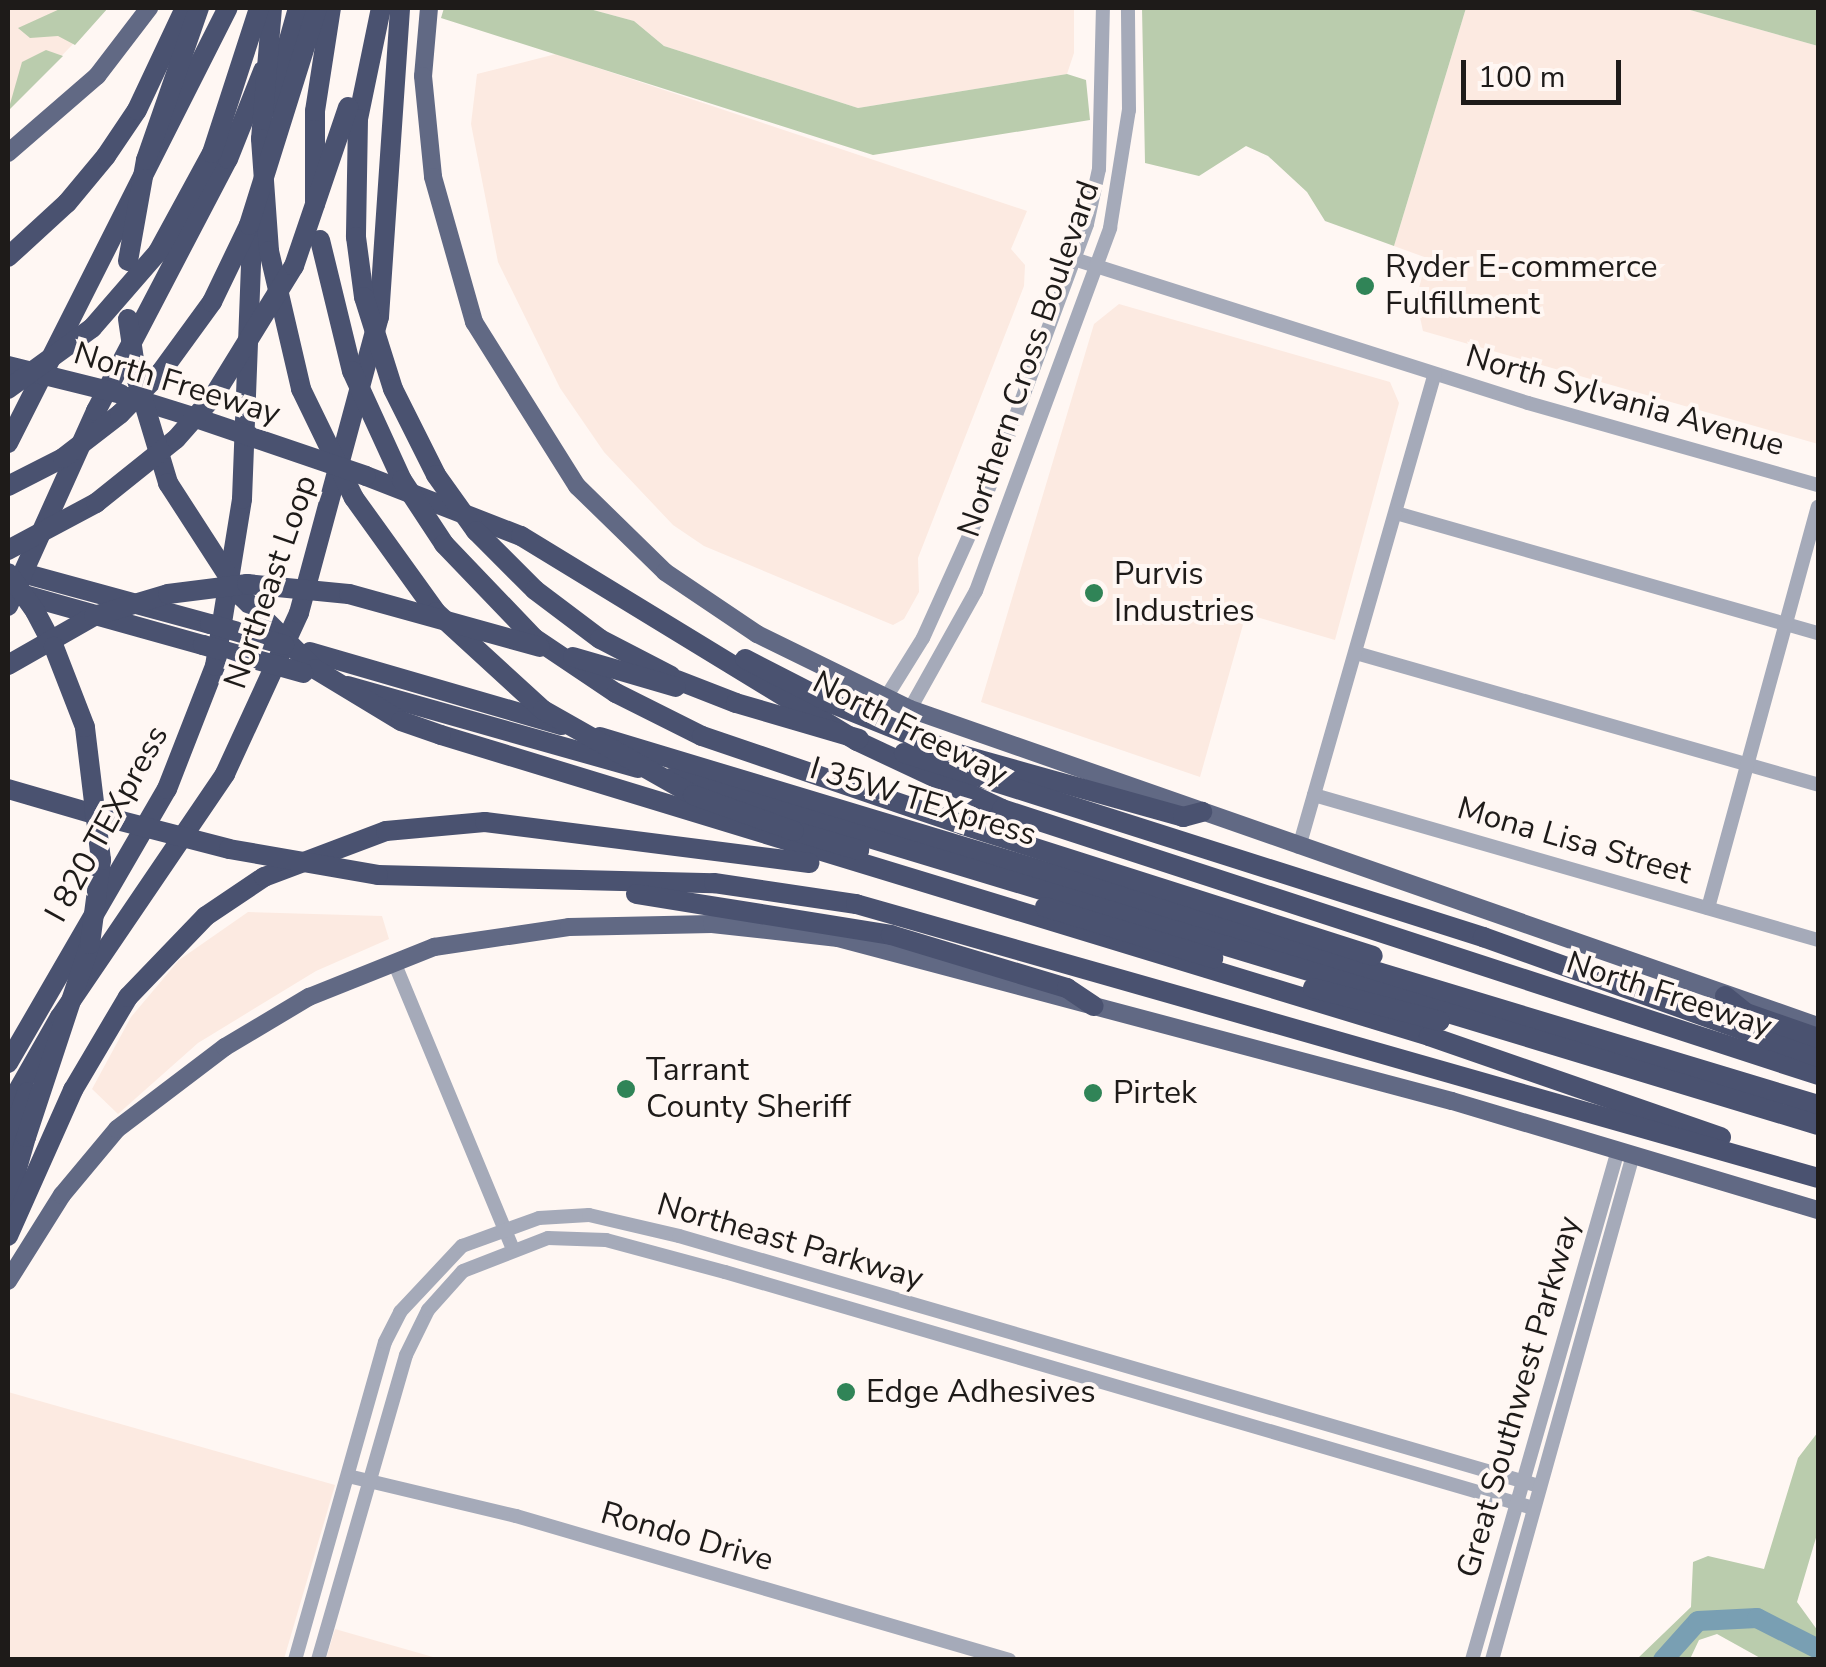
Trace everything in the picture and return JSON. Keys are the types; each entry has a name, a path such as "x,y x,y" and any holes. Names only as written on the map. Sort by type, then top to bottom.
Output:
{"highway":[{"path":"8,256 106,156 144,96 185,8"},
{"path":"199,8 146,160 128,261 128,319 150,433 191,522 272,630 358,698 440,735 1429,1036 1818,1165"},
{"path":"8,443 228,8"},
{"path":"8,389 92,328 158,252 212,153 259,8"},
{"path":"272,8 261,125 270,251 300,389 354,498 436,612 543,710 693,795 794,830 1290,982 1670,1088 1687,1085"},
{"path":"17,592 96,411 228,159 286,8"},
{"name":"I 820 TEXpress","path":"8,1063 167,789 214,666 242,499 254,198 298,8"},
{"path":"8,486 62,458 120,414 161,372 212,302 249,224 316,8"},
{"path":"331,8 313,154 329,292 370,415 444,544 534,638 660,717 963,825 1315,935 1452,984 1480,1002"},
{"path":"8,550 70,520 143,468 213,397 253,342 310,227 381,8"},
{"path":"381,8 358,119 356,237 378,348 413,432 460,511 535,590 600,639 736,703"},
{"name":"Northeast Loop","path":"8,1108 60,1017 225,774 299,613 379,317 400,8"},
{"path":"398,72 412,8"},
{"name":"North Freeway","path":"8,366 199,418 366,476 521,536 856,741 1002,809 1818,1074"},
{"path":"8,571 72,685 100,826 90,944 17,1142"},
{"name":"I 35W TEXpress","path":"8,571 17,592"},
{"path":"8,665 58,634 133,604 203,587 287,584 386,604 736,703 1114,817 1818,1056"},
{"name":"I 35W TEXpress","path":"17,592 210,624 306,663 1818,1125"},
{"name":"I 35W TEXpress","path":"17,592 203,644 306,663 1480,1002 1818,1105"},
{"path":"696,644 729,650 833,704 958,754 1183,816 1202,812"},
{"path":"8,789 228,849 378,874 714,883 856,904 1818,1178"},
{"path":"8,1236 73,1090 148,970 238,894 346,842 438,824 534,824 790,858 1027,923 1054,924"},
{"path":"601,882 625,892 891,935 1067,988 1094,1006"},
{"path":"1725,996 1746,1013 1818,1038"},
{"path":"8,1200 17,1142 60,1017"}],"main road":[{"path":"8,154 97,76 149,8"},
{"name":"North Freeway","path":"429,8 424,76 433,177 450,253 501,374 578,486 628,539 758,634 910,710 1818,1026"},
{"path":"8,1281 90,1160 171,1084 308,997 434,947 524,930 738,926 838,938 1626,1152 1818,1210"}],"street":[{"name":"Northern Cross Boulevard","path":"885,699 945,593 1000,461 1074,260 1099,169 1103,8"},
{"name":"Northern Cross Boulevard","path":"910,710 969,606 1096,266 1122,174 1128,8"},
{"name":"North Sylvania Avenue","path":"1074,260 1435,374 1818,485"},
{"path":"1298,848 1435,374"},
{"path":"1000,461 1021,472"},
{"path":"1708,908 1818,507"},
{"path":"1396,513 1818,632"},
{"path":"1356,654 1818,785"},
{"name":"Mona Lisa Street","path":"1314,795 1818,940"},
{"path":"394,962 512,1247"},
{"name":"Great Southwest Parkway","path":"1472,1660 1516,1504 1626,1152"},
{"name":"Great Southwest Parkway","path":"1492,1660 1626,1152"},
{"name":"Northeast Parkway","path":"295,1660 400,1312 462,1246 504,1228 589,1215 1540,1486"},
{"name":"Northeast Parkway","path":"318,1660 406,1355 428,1310 463,1271 512,1247 548,1238 606,1240 1533,1508"},
{"path":"763,1286 768,1264"},
{"path":"964,1344 971,1323"},
{"path":"1328,1447 1333,1424"},
{"name":"Rondo Drive","path":"348,1476 516,1516 1009,1660"}],"shaded area":[{"path":"8,8 108,8 8,111"},
{"path":"586,8 1074,8 1074,53 1067,74 858,108 664,46 634,21"},
{"path":"1466,8 1683,8 1818,46 1818,444 1423,331 1416,299 1427,258 1394,246"},
{"path":"556,54 1027,211 1011,249 1025,265 1024,286 918,558 919,592 904,619 893,625 704,546 673,525 604,452 560,388 498,262 471,124 477,74"},
{"path":"1119,304 1390,382 1399,403 1335,640 1246,614 1200,777 981,702 1094,324"},
{"path":"248,912 382,916 389,939 316,971 198,1043 118,1114 92,1089 131,1017 179,960"},
{"path":"8,1392 335,1485 284,1659 8,1659"},
{"path":"335,1629 440,1659 326,1659"}],"green space":[{"path":"62,8 108,8 75,45 58,36 30,38 18,28"},
{"path":"444,8 586,8 634,21 664,46 858,108 1067,74 1086,80 1090,120 873,155 441,18"},
{"path":"1142,8 1466,8 1394,246 1325,221 1307,192 1268,156 1246,146 1199,176 1145,163"},
{"path":"1683,8 1818,8 1818,46"},
{"path":"46,50 63,56 8,111 22,62"},
{"path":"1818,1432 1818,1531 1797,1602 1818,1631 1818,1659 1762,1659 1717,1634 1699,1640 1690,1659 1637,1659 1691,1607 1693,1562 1708,1556 1764,1569 1798,1458"}],"waterway":[{"path":"1663,1660 1698,1621 1757,1618 1818,1649"}],"place":[{"name":"Ryder E-commerce Fulfillment","path":"1365,286"},
{"name":"Purvis Industries","path":"1094,593"},
{"name":"Tarrant County Sheriff","path":"626,1089"},
{"name":"Pirtek","path":"1093,1093"},
{"name":"Edge Adhesives","path":"846,1392"}]}
